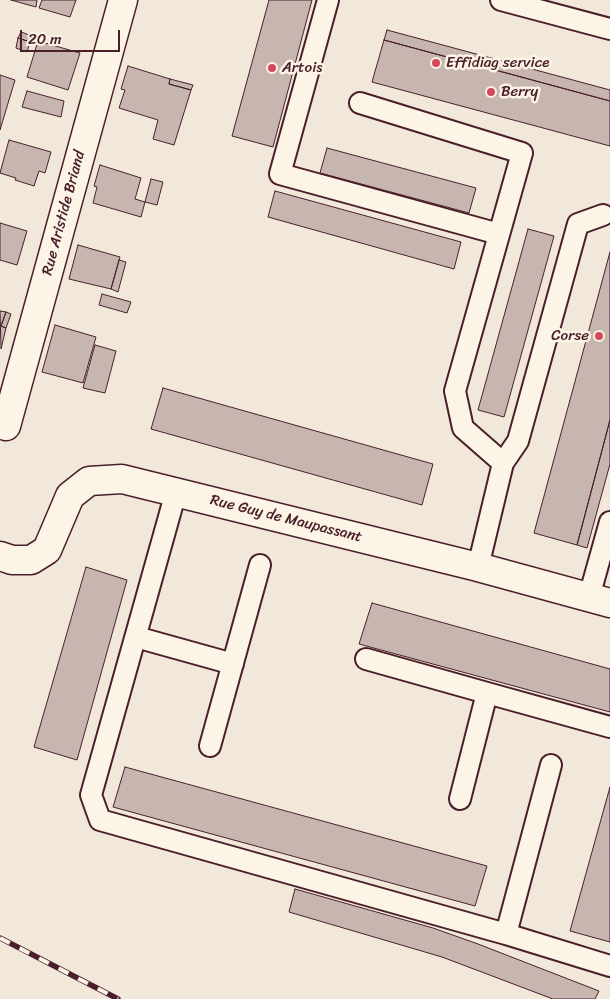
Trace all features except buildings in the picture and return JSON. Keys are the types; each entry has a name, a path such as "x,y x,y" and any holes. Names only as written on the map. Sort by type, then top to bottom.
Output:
{"street":[{"name":"Rue Aristide Briand","path":"6,426 123,0"},
{"name":"Rue Guy de Maupassant","path":"0,556 12,560 31,560 47,550 70,496 89,481 122,479 478,567 599,600"}],"lane":[{"path":"328,0 280,174 499,234"},
{"path":"501,0 610,29"},
{"path":"360,104 522,153 455,391 463,428 503,463"},
{"path":"478,567 503,463 518,441 578,224 603,214"},
{"path":"176,492 91,795 100,820 506,934 610,966"},
{"path":"599,600 610,522"},
{"path":"210,746 260,566"},
{"path":"136,637 233,664"},
{"path":"366,659 610,727"},
{"path":"460,798 487,692"},
{"path":"506,934 551,765"}],"railway":[{"path":"0,938 118,999"}],"place":[{"name":"Effidiag service","path":"436,63"},
{"name":"Artois","path":"272,68"},
{"name":"Berry","path":"491,92"},
{"name":"Corse","path":"599,336"}]}
